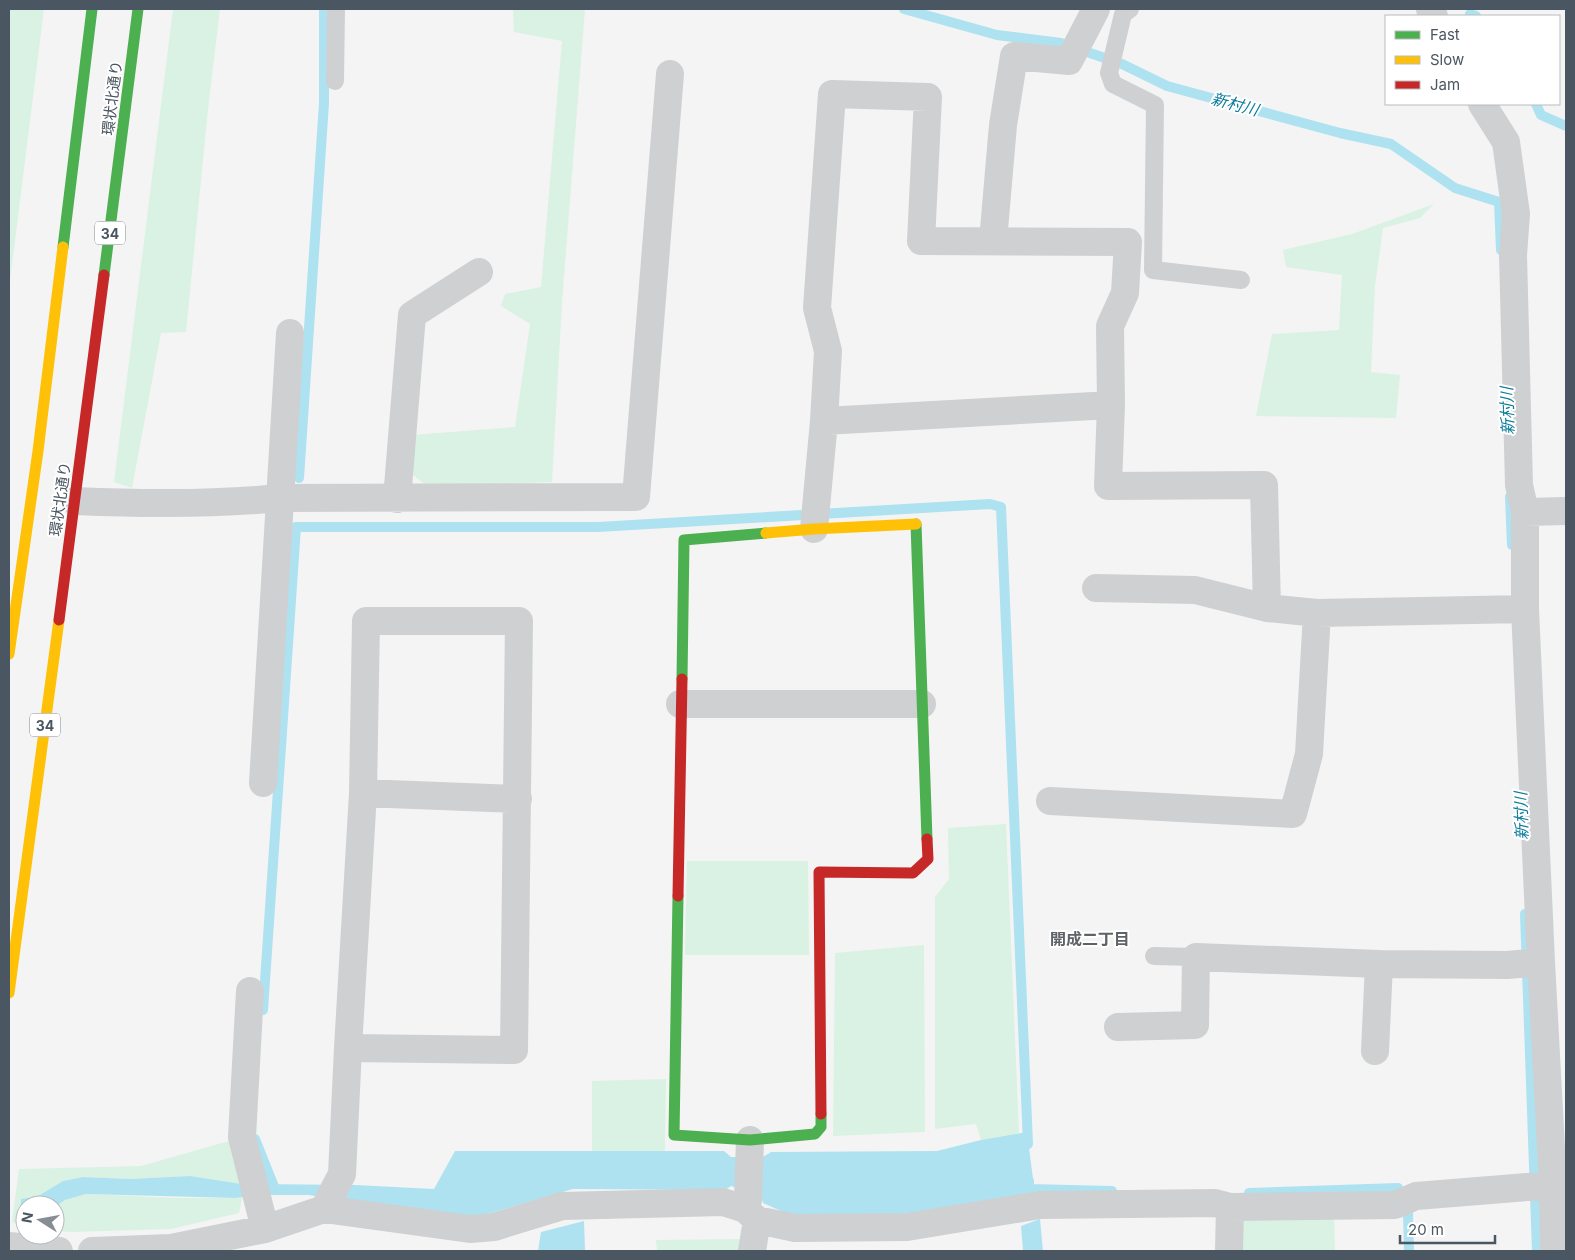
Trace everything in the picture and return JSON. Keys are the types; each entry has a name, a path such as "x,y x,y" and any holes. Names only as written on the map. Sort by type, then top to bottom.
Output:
{"main road":[{"name":"環状北通り","path":"9,654 38,451 92,9"},
{"name":"環状北通り","path":"9,993 81,457 138,9"},
{"path":"815,518 916,524 928,859 913,873 819,872 821,1126 815,1134 750,1144 674,1135 680,704 684,540 815,518"}],"street":[{"path":"993,241 1003,125 1014,56 1069,61 1096,9"},
{"path":"75,501 129,504 249,501 279,498 636,497 670,74"},
{"path":"815,518 828,351 817,308 832,94 928,98 921,241 1128,242 1126,293 1110,326 1111,405 1108,486 1264,484 1268,608"},
{"path":"1483,105 1506,142 1516,214 1513,255 1518,485 1525,512 1512,609 1541,962 1540,1186 1554,1251"},
{"path":"397,499 412,315 479,272"},
{"path":"263,783 290,333"},
{"path":"824,421 1111,405"},
{"path":"1525,512 1566,511"},
{"path":"1096,588 1195,590 1268,608 1317,613 1512,609"},
{"path":"1050,801 1293,814 1309,754 1317,613"},
{"path":"92,1251 170,1248 265,1229 330,1197 342,1174 348,1048 363,793 366,621 519,621 514,1050 348,1048"},
{"path":"680,704 922,704"},
{"path":"363,793 518,798"},
{"path":"1118,1027 1195,1025 1196,957 1379,964 1507,965 1541,962"},
{"path":"1375,1051 1379,964"},
{"path":"250,991 242,1137 265,1229"},
{"path":"750,1144 752,1251"},
{"path":"330,1197 470,1229 494,1227 562,1206 723,1202 750,1210 795,1228 907,1239 1029,1207 1215,1203 1230,1208 1406,1200 1540,1186"},
{"path":"1229,1251 1230,1208"},
{"path":"9,1246 59,1251"}],"lane":[{"path":"335,81 336,9"},
{"path":"1130,9 1123,14 1110,72 1113,84 1155,105 1153,270 1241,280"},
{"path":"1154,956 1196,957"}],"green space":[{"path":"9,9 44,9 9,289"},
{"path":"173,9 220,9 186,332 161,333 132,488 114,482"},
{"path":"513,9 585,9 562,302 552,482 427,486 409,472 412,435 515,427 530,324 501,306 505,294 541,287 562,41 514,32"},
{"path":"1434,204 1420,218 1383,228 1375,286 1371,372 1400,375 1396,418 1256,416 1272,334 1339,330 1342,275 1286,267 1283,250 1352,234"},
{"path":"1006,824 1019,1133 981,1140 976,1124 935,1129 935,897 949,879 948,828"},
{"path":"687,861 808,861 809,955 685,955"},
{"path":"924,945 925,1132 833,1136 835,953"},
{"path":"666,1079 665,1151 592,1151 592,1081"},
{"path":"229,1141 242,1184 190,1176 130,1179 83,1177 63,1181 40,1195 16,1195 19,1169 141,1166"},
{"path":"86,1194 178,1198 242,1198 239,1213 171,1229 72,1232 65,1232 65,1200"},
{"path":"15,1199 15,1224 12,1222"},
{"path":"1334,1213 1335,1251 1240,1251 1241,1220"},
{"path":"744,1239 742,1251 657,1251 656,1240"}],"water":[{"path":"1027,1132 1035,1194 934,1212 843,1217 790,1215 763,1203 761,1196 731,1186 725,1190 573,1189 474,1218 308,1195 269,1195 235,1198 86,1194 65,1200 65,1195 40,1195 63,1181 83,1177 130,1179 190,1176 242,1184 355,1185 434,1189 455,1151 724,1151 731,1157 763,1157 771,1152 937,1151 981,1140"},
{"path":"1040,1219 1043,1251 1023,1251 1021,1226"},
{"path":"584,1221 585,1251 538,1251 541,1232"}],"waterway":[{"path":"299,478 324,103 324,9"},
{"name":"新村川","path":"904,9 997,35 1061,43 1122,64 1167,86 1340,133 1391,144 1455,188 1499,202 1501,250"},
{"path":"1536,105 1541,115 1566,126"},
{"name":"新村川","path":"1510,497 1512,545"},
{"path":"263,1010 296,527 598,527 990,504 1001,507 1028,1144"},
{"name":"新村川","path":"1525,914 1537,1251"},
{"path":"255,1139 275,1189"},
{"path":"1029,1181 1029,1189 1112,1191"},
{"path":"1249,1193 1398,1188 1408,1212 1409,1251"}],"traffic: fast":[{"path":"63,247 92,9"},
{"path":"104,275 138,9"},
{"path":"916,524 927,839"},
{"path":"682,679 684,540 766,533"},
{"path":"678,896 674,1135 750,1140 815,1134 821,1127 821,1114"}],"traffic: slow":[{"path":"9,654 38,451 63,247"},
{"path":"766,533 916,524"},
{"path":"9,993 59,620"}],"traffic: jam":[{"path":"59,620 104,275"},
{"path":"678,896 682,679"},
{"path":"821,1114 819,872 913,873 928,859 927,839"}],"district":[{"name":"開成二丁目","path":"1090,939"}]}
